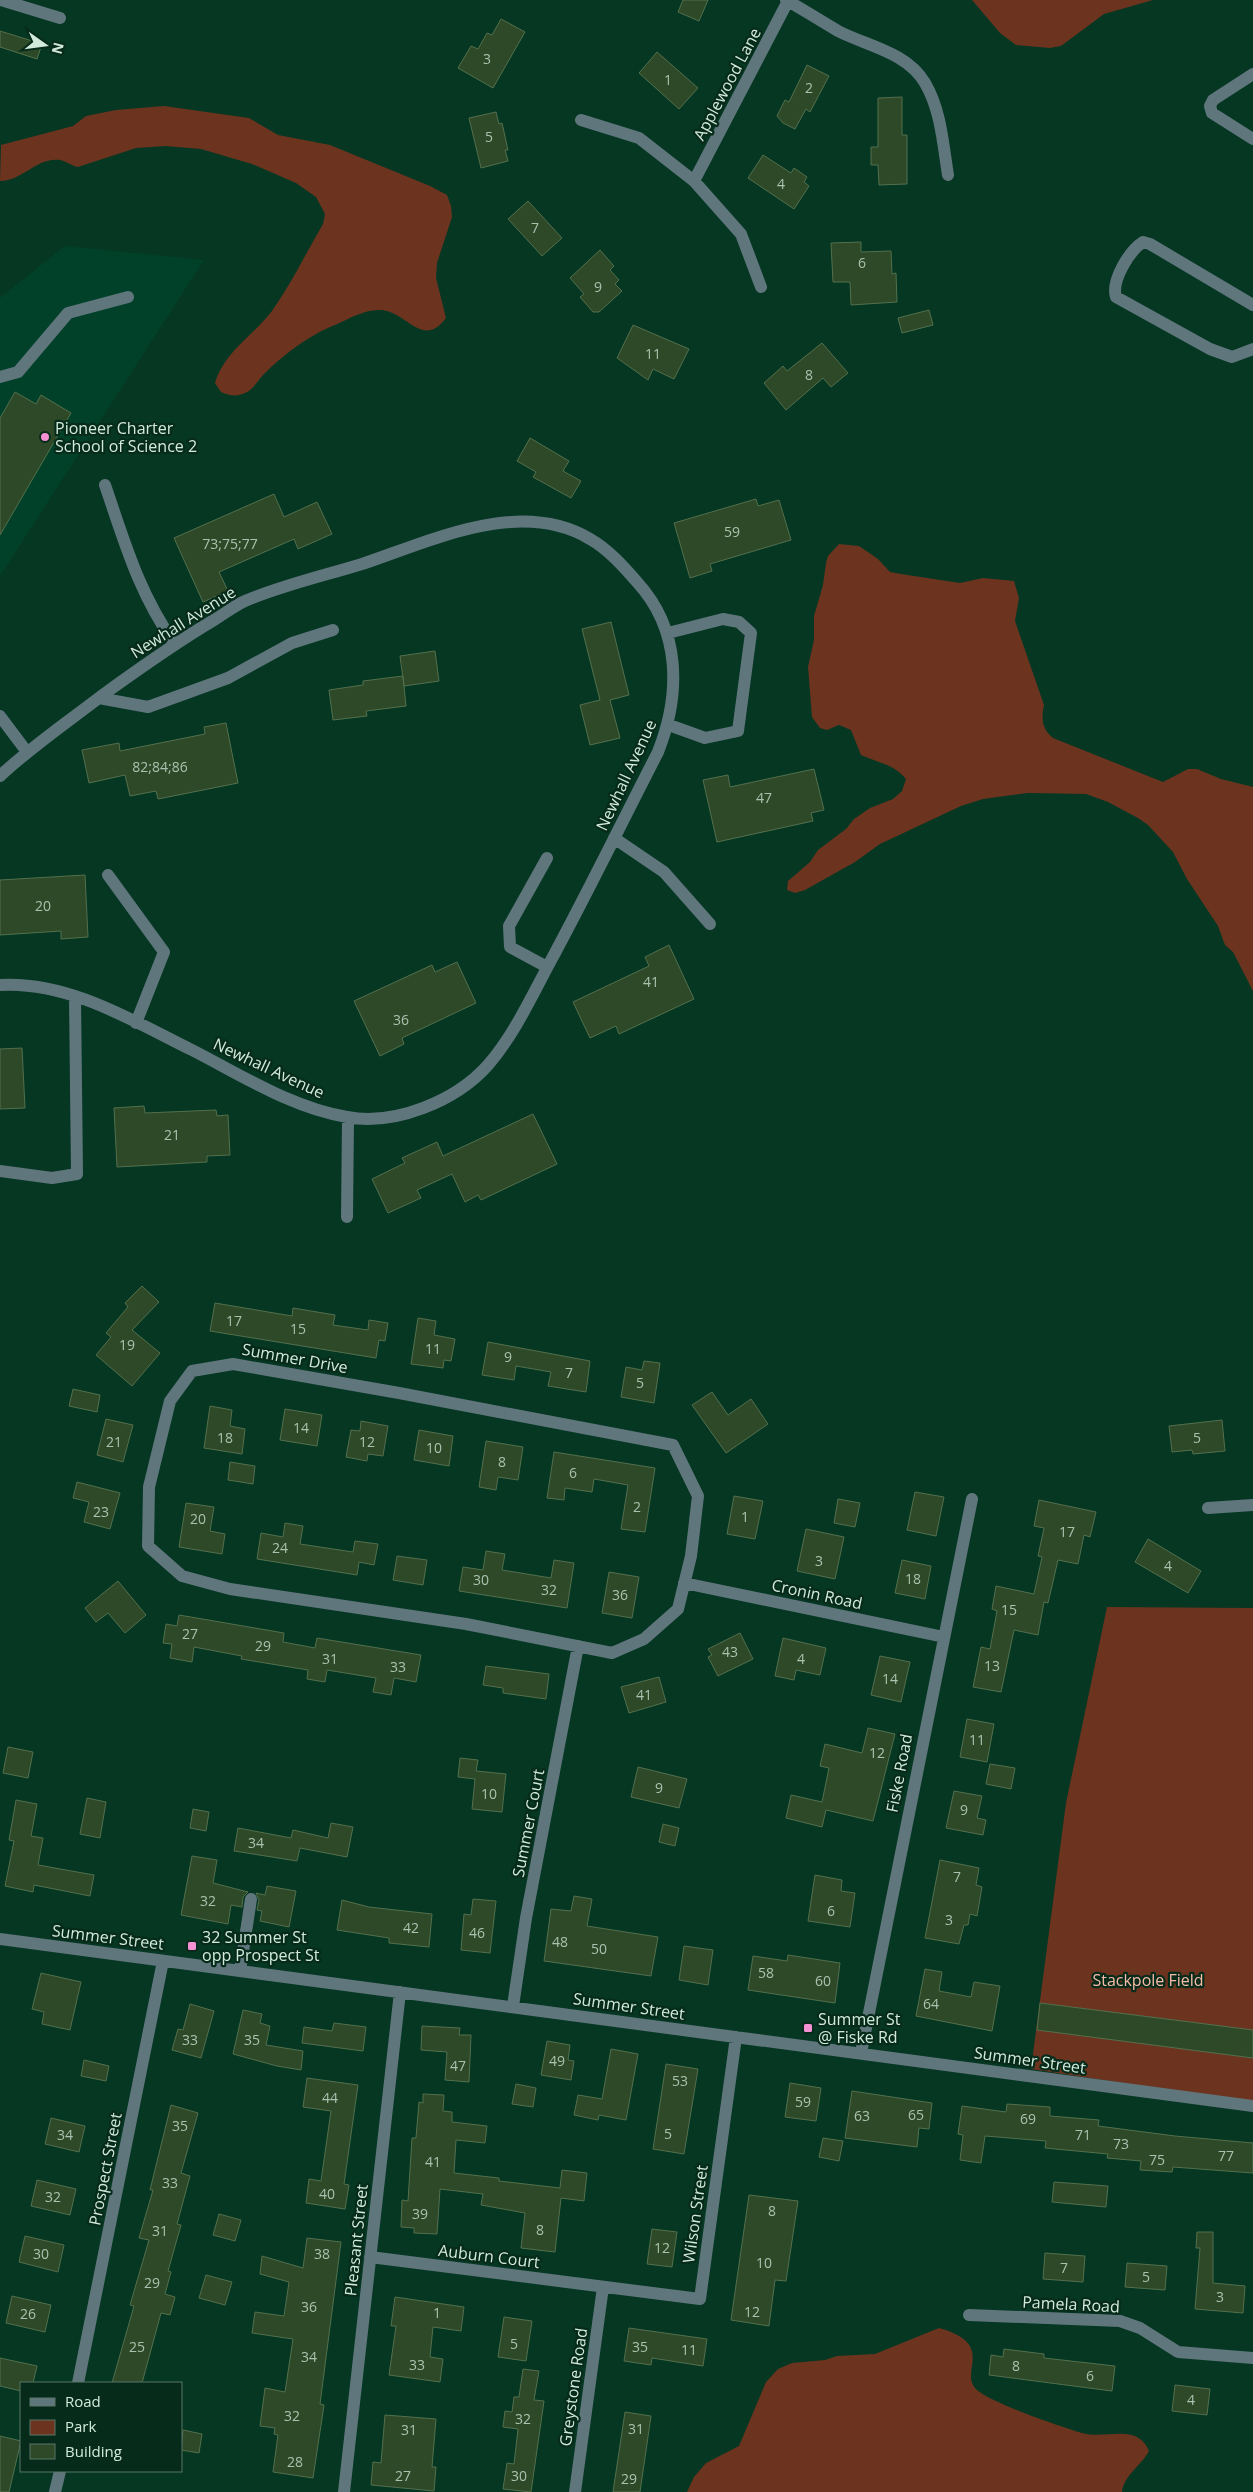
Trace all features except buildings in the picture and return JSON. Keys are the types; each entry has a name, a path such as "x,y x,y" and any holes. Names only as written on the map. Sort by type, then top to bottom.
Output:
{"street":[{"path":"1,0 60,18"},
{"path":"787,1 838,31 899,57 913,68 924,82 936,109 948,175"},
{"name":"Applewood Lane","path":"694,181 787,1"},
{"path":"1253,74 1213,100 1210,106 1212,113 1253,139"},
{"path":"581,120 638,138 694,181 738,230 761,287"},
{"path":"1253,305 1150,244 1143,242 1137,246 1127,262 1114,290 1116,297 1210,349 1232,356 1253,349"},
{"path":"0,377 18,372 68,313 128,297"},
{"path":"105,485 143,593 155,616 174,643"},
{"name":"Newhall Avenue","path":"0,776 27,752 174,643 243,602 292,584 476,526 524,522 568,530 590,539 613,557 647,592 658,610 668,633 672,652 674,678 669,726 658,752 548,967 504,1044 487,1066 469,1083 447,1097 419,1108 369,1119 348,1118 283,1096 136,1022 75,997 26,985 0,985"},
{"path":"668,633 724,619 739,622 751,633 738,731 705,738 669,726"},
{"path":"99,698 148,707 228,678 292,643 333,630"},
{"path":"0,716 27,752"},
{"path":"614,838 664,872 710,924"},
{"path":"547,858 510,926 510,947 548,967"},
{"path":"108,875 164,952 136,1022"},
{"path":"0,1171 52,1178 78,1174 75,997"},
{"path":"347,1218 348,1118"},
{"name":"Summer Drive","path":"233,1364 399,1392 673,1445 698,1496 691,1556 678,1609 644,1639 612,1653 578,1646 466,1624 230,1589 182,1576 148,1546 149,1487 170,1401 192,1371 233,1364"},
{"name":"Fiske Road","path":"861,2053 972,1499"},
{"path":"1208,1508 1253,1505"},
{"name":"Cronin Road","path":"684,1583 944,1637"},
{"name":"Summer Court","path":"513,2006 526,1918 578,1646"},
{"path":"240,1971 251,1899"},
{"name":"Summer Street","path":"0,1939 1253,2106"},
{"name":"Prospect Street","path":"78,2382 163,1960"},
{"name":"Pleasant Street","path":"344,2492 400,1992"},
{"name":"Wilson Street","path":"603,2287 700,2299 736,2036"},
{"name":"Auburn Court","path":"370,2257 603,2287"},
{"name":"Greystone Road","path":"575,2492 603,2287"},
{"name":"Pamela Road","path":"969,2315 1120,2321 1140,2328 1178,2352 1253,2358"},
{"path":"55,2492 60,2472"}],"shaded area":[{"name":"Pioneer Charter School of Science 2","path":"65,246 204,260 0,576 0,298"}],"green space":[{"path":"972,0 1153,0 1104,14 1061,46 1050,48 1016,45 1000,33"},
{"path":"164,106 249,118 278,135 330,145 430,186 447,195 452,217 437,263 436,278 446,318 437,327 421,330 389,312 374,310 361,313 321,331 287,353 247,392 234,395 221,392 215,383 225,362 272,311 323,224 325,214 316,197 296,183 252,164 201,149 166,146 136,148 78,167 60,160 51,160 37,165 16,177 0,181 1,145 73,126 86,116 116,110"},
{"path":"839,544 859,546 878,559 890,572 960,583 983,578 1014,581 1019,598 1015,621 1044,705 1043,723 1053,738 1163,782 1188,769 1197,769 1221,779 1253,787 1253,991 1233,952 1225,945 1218,926 1187,879 1173,852 1148,825 1138,818 1108,802 1086,794 1028,793 983,799 961,806 880,844 855,862 805,890 795,893 787,890 788,881 810,862 818,850 870,808 893,799 902,791 906,779 891,767 861,755 851,730 839,725 827,730 820,728 812,717 808,667 814,640 814,616 823,585 828,556"},
{"name":"Stackpole Field","path":"1107,1607 1253,1608 1253,2103 1031,2069 1066,1803"},
{"path":"939,2328 956,2334 967,2342 973,2358 971,2381 982,2394 1026,2413 1082,2433 1091,2435 1129,2434 1144,2442 1149,2451 1129,2476 1122,2492 687,2492 694,2477 706,2463 739,2446 766,2382 778,2369 792,2363 825,2360 837,2356 875,2354"}],"place":[{"name":"Pioneer Charter School of Science 2","path":"45,437"},
{"name":"32 Summer St opp Prospect St","path":"192,1946"},
{"name":"Summer St @ Fiske Rd","path":"808,2028"}]}
